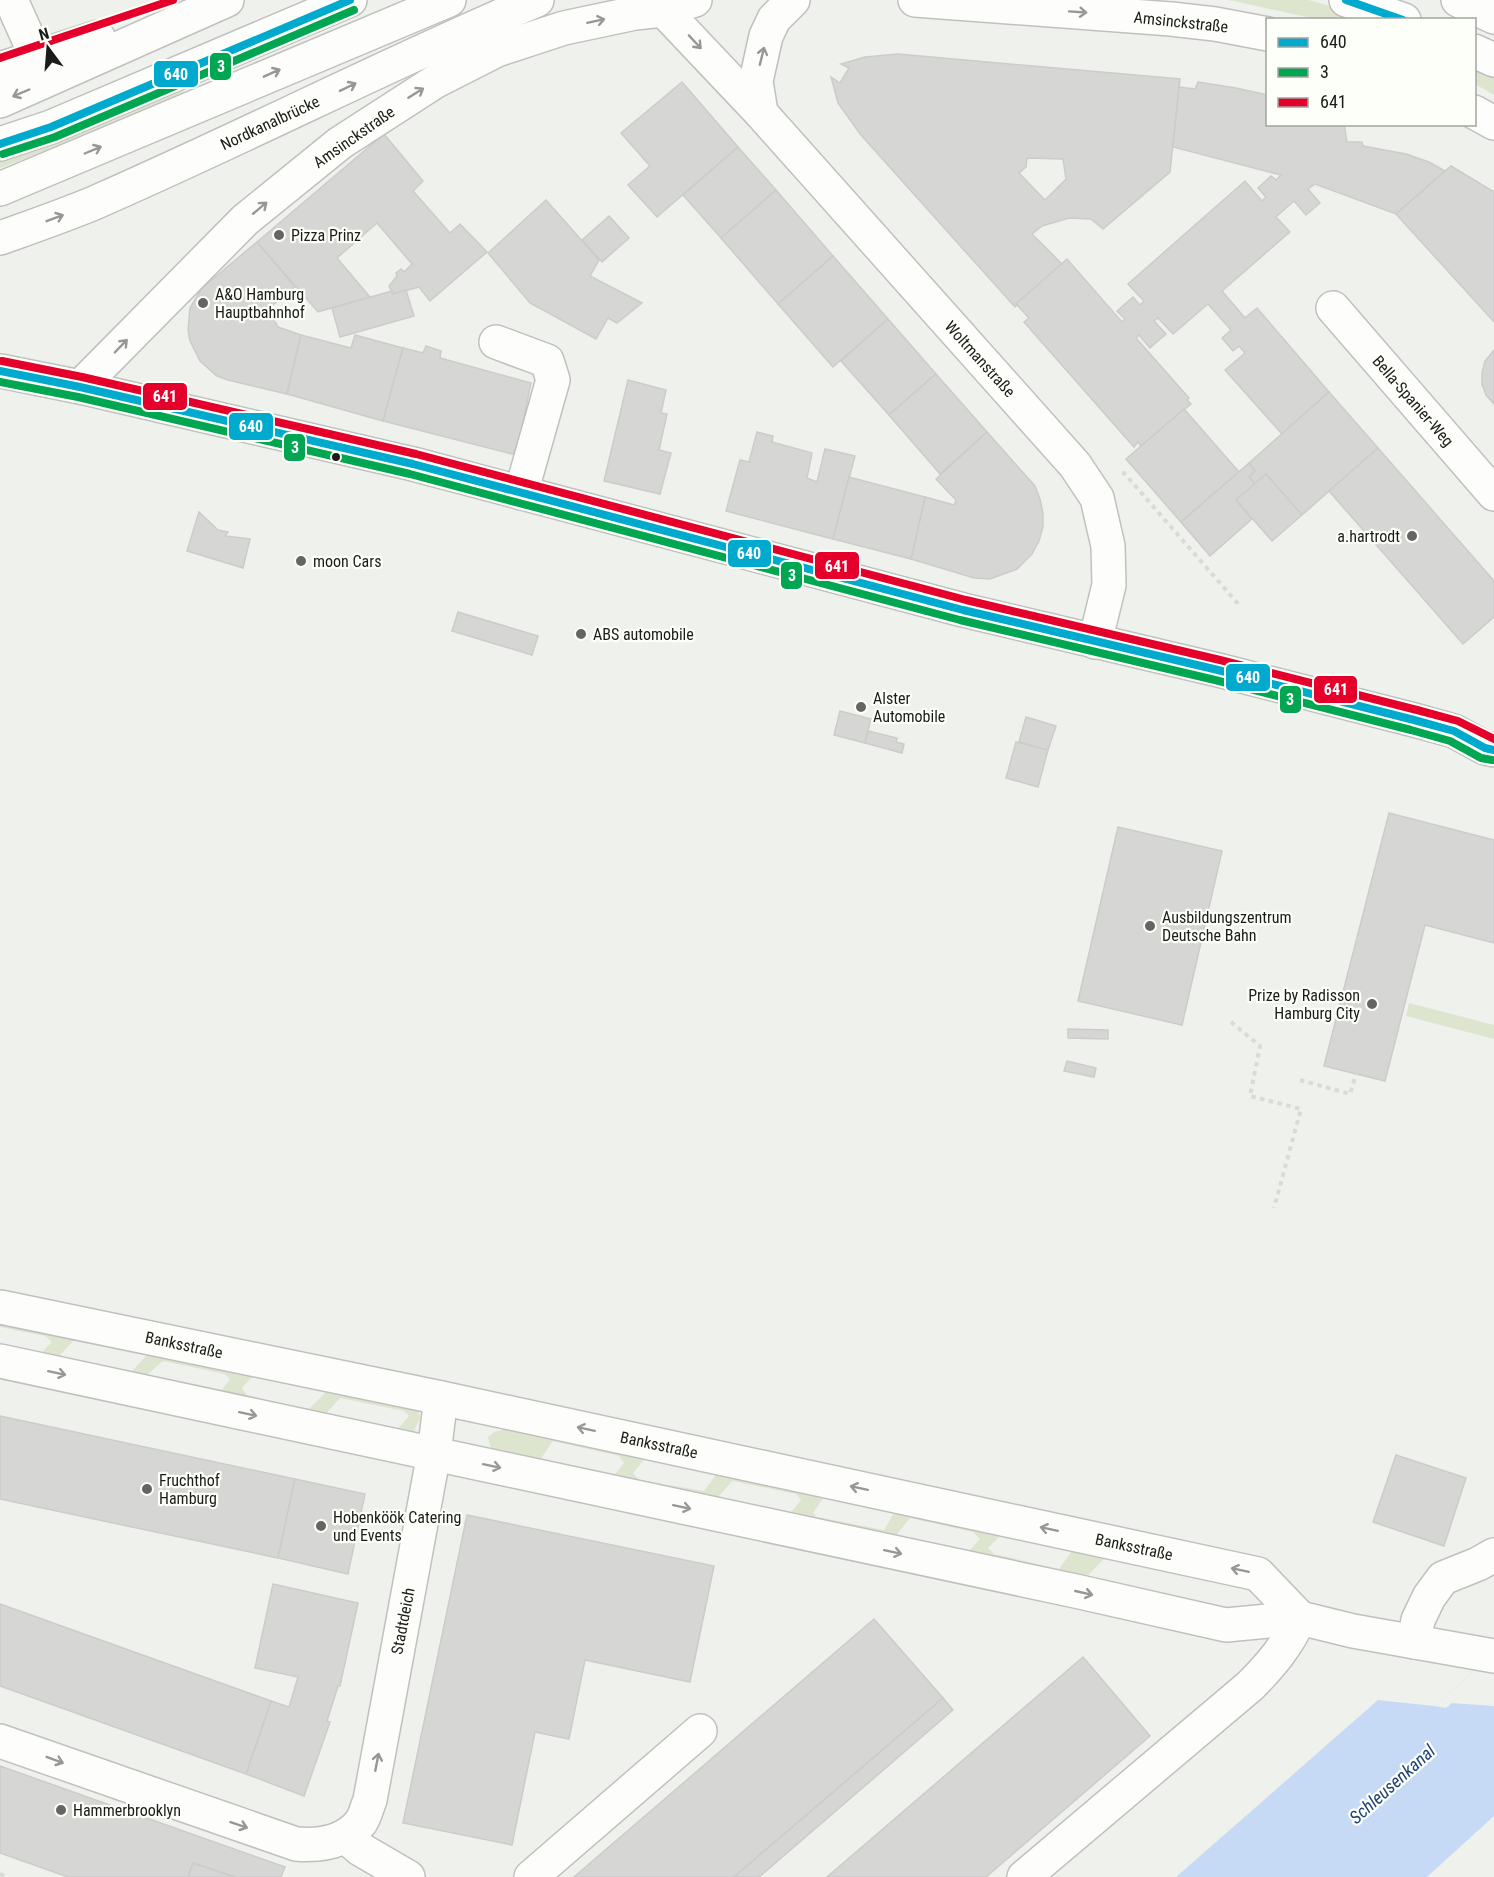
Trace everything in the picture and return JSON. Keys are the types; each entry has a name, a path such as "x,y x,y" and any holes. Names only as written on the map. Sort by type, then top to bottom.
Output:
{"street":[{"path":"11,0 36,58"},
{"path":"0,69 206,0"},
{"path":"0,101 227,0"},
{"path":"0,144 51,127 351,0"},
{"path":"0,189 449,0"},
{"name":"Nordkanalbrücke","path":"0,238 102,199 310,105 451,36 537,0"},
{"name":"Amsinckstraße","path":"80,387 245,220 340,143 404,101 436,81 497,50 564,28 635,13 659,5 695,0"},
{"path":"761,113 756,81 766,36 774,19 793,0"},
{"name":"Amsinckstraße","path":"915,0 1171,19 1266,34"},
{"path":"1346,0 1398,18"},
{"path":"1458,0 1494,17"},
{"name":"Woltmanstraße","path":"659,5 761,113 1075,465 1097,498 1108,546 1110,585 1095,642"},
{"path":"1476,52 1494,60"},
{"path":"1476,113 1494,123"},
{"name":"Bella-Spanier-Weg","path":"1332,308 1494,494"},
{"path":"496,342 547,361 553,380 521,493"},
{"path":"0,371 80,387 413,464 963,610 1218,670 1424,723 1454,732 1485,748 1494,750"},
{"name":"Banksstraße","path":"0,1307 441,1398 1258,1574 1300,1618"},
{"path":"0,1361 1226,1625 1300,1618 1493,1656"},
{"name":"Stadtdeich","path":"0,1741 296,1844 315,1846 328,1844 345,1836 361,1822 370,1800 434,1453 441,1398"},
{"path":"1414,1642 1418,1620 1425,1604 1443,1578 1494,1555"},
{"path":"1024,1877 1250,1686 1284,1648 1300,1618"},
{"path":"531,1877 700,1731"},
{"path":"345,1836 360,1848 408,1877"}],"path":[{"path":"1075,465 1124,473 1240,606"},
{"path":"1231,1023 1260,1046 1250,1096 1301,1109 1274,1208"},
{"path":"1300,1080 1350,1094 1356,1074"},
{"path":"0,1874 7,1877"}],"green space":[{"path":"1229,0 1309,0 1370,18 1311,18"},
{"path":"1476,61 1494,70 1494,95 1476,85"},
{"path":"178,84 184,93 80,138 0,168 0,155"},
{"path":"1409,1003 1494,1025 1494,1039 1406,1016"},
{"path":"0,1321 77,1337 60,1355 68,1359 131,1372 151,1351 255,1374 242,1388 247,1396 309,1409 329,1389 412,1407 419,1412 420,1419 413,1433 394,1433 409,1416 404,1411 340,1398 322,1418 217,1397 230,1379 225,1374 163,1361 141,1380 37,1357 52,1342 45,1336 0,1327"},
{"path":"505,1429 523,1430 648,1455 633,1473 639,1480 704,1491 718,1472 826,1494 813,1513 817,1517 884,1530 895,1511 1004,1532 988,1548 994,1554 1059,1569 1074,1548 1108,1555 1083,1580 966,1554 980,1539 973,1532 910,1518 894,1538 789,1515 801,1500 796,1494 732,1481 715,1501 611,1479 624,1463 619,1456 553,1441 538,1463 491,1449 488,1437 494,1432"}],"water":[{"name":"Schleusenkanal","path":"1494,1654 1494,1816 1427,1877 1176,1877 1378,1700 1434,1706"}],"pier":[{"path":"1494,1654 1494,1706 1452,1703 1446,1708 1434,1706"}],"building":[{"path":"898,54 1180,79 1170,172 1103,229 1091,219 1069,218 1042,226 1032,234 1062,264 1015,307 860,134 838,103 831,77 840,83 849,68 841,64 865,57","holes":["1027,158 1063,159 1066,179 1045,200 1019,173 1026,167"]},
{"path":"682,82 738,147 657,217 628,185 650,166 621,133"},
{"path":"1198,82 1266,95 1266,126 1344,126 1347,142 1362,142 1363,146 1406,154 1429,162 1445,171 1396,214 1315,184 1308,189 1320,203 1306,215 1294,201 1276,217 1290,232 1222,291 1245,318 1257,308 1329,392 1282,434 1225,370 1245,353 1239,346 1233,351 1222,338 1231,330 1208,304 1173,334 1158,318 1154,321 1166,334 1150,348 1139,335 1136,338 1189,398 1187,400 1191,404 1141,446 1138,442 1134,447 1024,322 1029,318 1016,304 1067,259 1122,322 1125,319 1117,311 1133,297 1140,305 1144,301 1128,284 1245,181 1262,201 1266,197 1258,188 1271,176 1276,180 1281,175 1173,147 1179,87 1195,89"},
{"path":"384,134 423,181 413,191 450,233 460,224 487,252 430,301 419,287 393,294 389,286 397,276 396,273 401,269 404,272 412,264 377,223 337,258 370,297 318,312 257,242"},
{"path":"738,147 776,190 721,238 683,195"},
{"path":"1451,166 1494,192 1494,322 1396,214"},
{"path":"776,190 833,256 778,304 721,238"},
{"path":"546,200 599,260 590,276 642,303 617,323 608,318 596,339 530,303 488,253"},
{"path":"609,216 629,238 602,262 582,240"},
{"path":"257,242 295,287 268,309 278,327 301,335 287,394 217,376 200,361 190,341 188,330 190,308 202,288"},
{"path":"833,256 888,319 833,367 778,304"},
{"path":"406,290 414,316 340,337 332,308 392,291 393,294"},
{"path":"888,319 936,374 889,415 841,361"},
{"path":"301,335 351,348 355,335 403,348 383,421 287,394"},
{"path":"426,346 441,351 440,358 531,383 516,455 383,421 403,348 423,353"},
{"path":"1494,350 1494,404 1486,395 1482,384 1482,373 1485,361"},
{"path":"936,374 987,432 940,474 889,415"},
{"path":"628,380 666,390 661,413 667,414 659,450 671,453 660,494 604,481"},
{"path":"1329,392 1378,448 1302,515 1266,474 1255,484 1249,477 1255,471 1249,463"},
{"path":"1184,409 1239,472 1181,522 1126,459"},
{"path":"757,432 773,436 772,442 812,453 807,478 817,482 825,449 855,456 833,539 726,511 740,460 749,462"},
{"path":"987,432 1035,486 1040,499 1043,527 1032,554 1017,569 990,579 974,578 911,559 925,497 954,505 956,500 936,479"},
{"name":"a.hartrodt","path":"1378,448 1494,581 1494,617 1463,644 1329,491"},
{"path":"1249,463 1255,471 1249,477 1255,484 1236,500 1252,519 1210,556 1181,522"},
{"path":"1266,474 1302,515 1272,541 1236,500"},
{"path":"849,477 925,497 911,559 833,539"},
{"path":"199,512 218,530 228,532 225,536 250,539 243,568 187,551"},
{"path":"458,612 538,636 532,655 452,631"},
{"path":"840,711 871,719 865,743 834,735"},
{"path":"1026,717 1056,726 1048,750 1019,742"},
{"path":"868,731 897,738 896,742 904,744 902,753 865,743"},
{"path":"1016,742 1048,750 1038,787 1006,778"},
{"name":"Prize by Radisson Hamburg City","path":"1389,813 1494,840 1494,943 1425,925 1385,1081 1324,1066"},
{"name":"Ausbildungszentrum Deutsche Bahn","path":"1118,827 1222,851 1182,1025 1078,1001"},
{"path":"1068,1029 1108,1030 1108,1039 1068,1038"},
{"path":"1067,1061 1096,1068 1094,1077 1064,1071"},
{"name":"Fruchthof Hamburg","path":"0,1416 295,1479 278,1558 0,1499"},
{"path":"1396,1455 1466,1478 1444,1546 1373,1522"},
{"name":"Hobenköök Catering und Events","path":"295,1479 365,1494 348,1574 278,1558"},
{"path":"467,1515 714,1566 690,1682 585,1660 569,1739 535,1732 512,1845 403,1823"},
{"path":"273,1584 358,1603 340,1686 338,1686 327,1721 330,1722 304,1796 246,1774 271,1701 289,1707 298,1677 255,1668"},
{"path":"0,1604 271,1701 246,1774 0,1686"},
{"path":"874,1619 943,1698 734,1877 574,1877"},
{"path":"1083,1657 1150,1736 986,1877 827,1877"},
{"path":"943,1698 953,1710 759,1877 734,1877"},
{"name":"Hammerbrooklyn","path":"0,1766 285,1867 281,1877 235,1877 193,1863 188,1877 68,1877 0,1853"},
{"path":"193,1863 235,1877 188,1877"}],"transit line":[{"name":"641","path":"0,58 173,0"},
{"name":"640","path":"0,144 51,127 350,0"},
{"name":"640","path":"1346,0 1397,18"},
{"name":"3","path":"3,154 55,137 354,10"},
{"name":"641","path":"2,361 82,377 416,454 966,600 1220,660 1417,710 1458,721 1494,739"},
{"name":"640","path":"0,371 80,387 413,464 963,610 1218,670 1414,720 1454,731 1485,748 1494,750"},
{"name":"3","path":"0,382 78,397 410,474 960,620 1215,680 1411,730 1450,741 1481,758 1492,760"}],"place":[{"name":"Pizza Prinz","path":"279,235"},
{"name":"A&O Hamburg Hauptbahnhof","path":"203,303"},
{"name":"a.hartrodt","path":"1412,536"},
{"name":"moon Cars","path":"301,561"},
{"name":"ABS automobile","path":"581,634"},
{"name":"Alster Automobile","path":"861,707"},
{"name":"Ausbildungszentrum Deutsche Bahn","path":"1150,926"},
{"name":"Prize by Radisson Hamburg City","path":"1372,1004"},
{"name":"Fruchthof Hamburg","path":"147,1489"},
{"name":"Hobenköök Catering und Events","path":"321,1526"},
{"name":"Hammerbrooklyn","path":"61,1810"}]}
